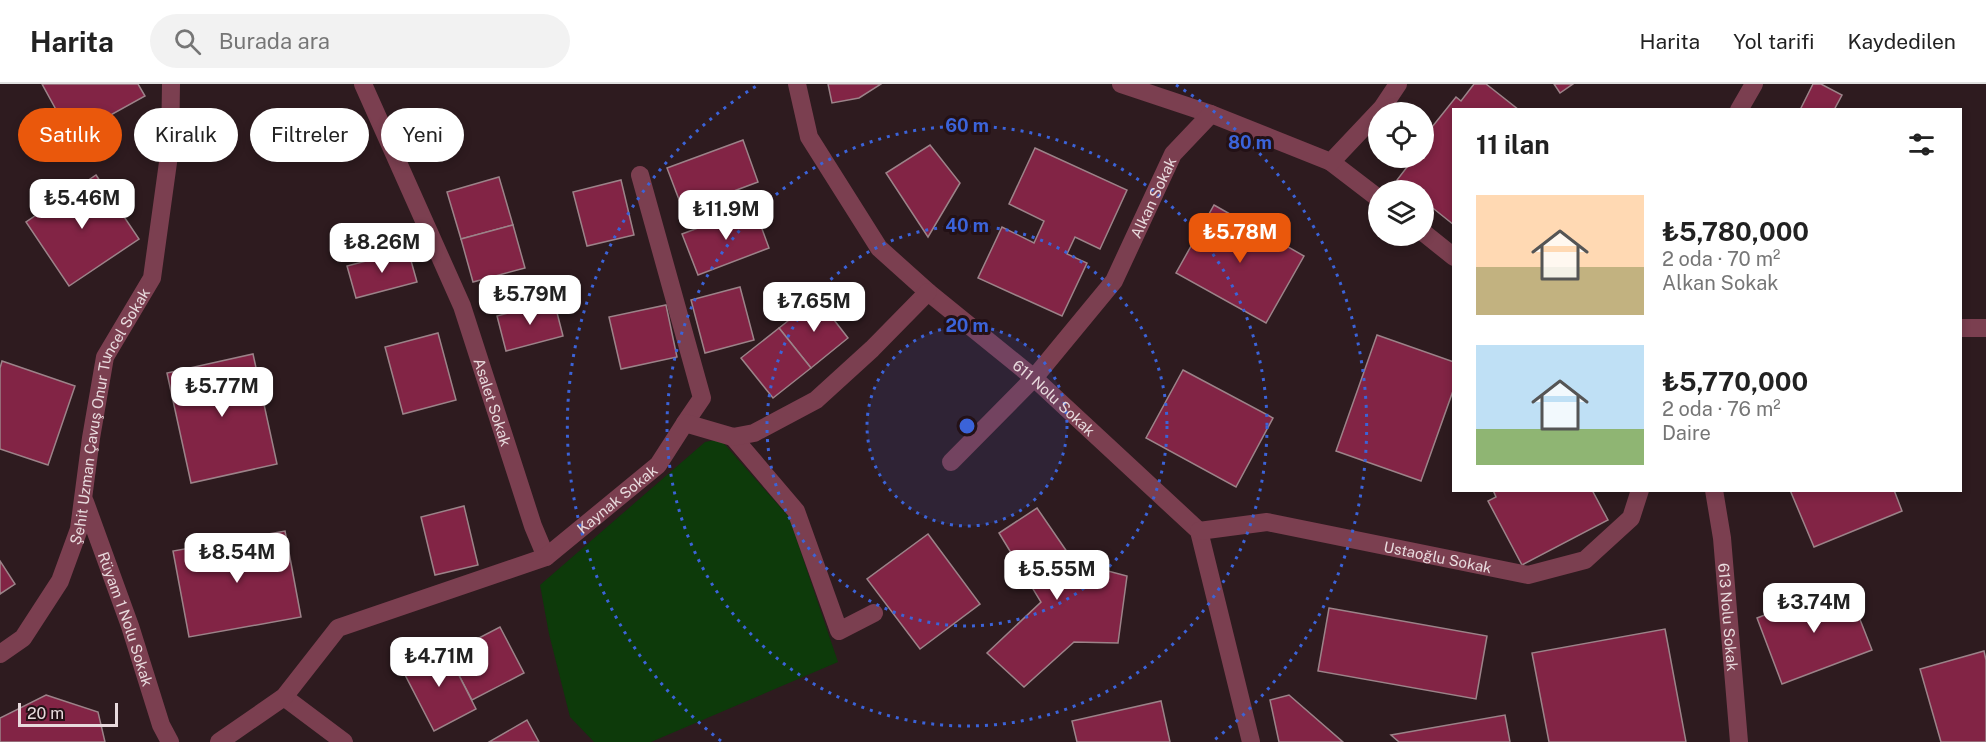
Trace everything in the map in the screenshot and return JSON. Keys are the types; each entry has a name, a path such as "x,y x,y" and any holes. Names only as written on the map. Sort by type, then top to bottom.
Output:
{"street":[{"name":"Şehit Uzman Çavuş Onur Tuncel Sokak","path":"0,654 23,638 60,580 79,529 105,357 152,278 170,148 171,84"},
{"name":"Asalet Sokak","path":"363,84 462,306 533,526 546,557"},
{"name":"611 Nolu Sokak","path":"797,84 809,137 879,248 928,292 1034,378 1199,531"},
{"path":"1121,84 1211,114 1331,162 1368,190"},
{"path":"1331,162 1382,108 1398,84"},
{"path":"1739,108 1754,84"},
{"name":"Alkan Sokak","path":"951,462 1034,378 1114,281 1173,154 1211,114"},
{"name":"Kaynak Sokak","path":"219,742 284,698 338,628 546,557 658,465 702,398 640,175"},
{"path":"1434,241 1452,255"},
{"path":"685,423 733,437 754,433 816,400 872,349 928,292"},
{"path":"1962,328 1986,328"},
{"path":"733,437 796,511 839,631 874,613"},
{"name":"Ustaoğlu Sokak","path":"1199,531 1268,522 1528,576 1585,560 1631,518 1639,492"},
{"name":"613 Nolu Sokak","path":"1714,492 1722,538 1738,742"},
{"name":"Rüyam 1 Nolu Sokak","path":"84,498 130,626 161,725 170,742"},
{"path":"1199,531 1251,742"},
{"path":"284,698 344,742"}],"green space":[{"path":"720,439 789,517 838,662 651,742 594,742 570,717 549,634 540,585 705,442"}],"building":[{"path":"42,84 138,84 145,96 122,109 55,108"},
{"path":"828,84 881,84 859,98 832,103"},
{"path":"1474,84 1486,84 1516,108 1452,108 1452,223 1434,209 1434,180 1397,180 1406,168 1434,168 1434,124 1456,97 1461,101"},
{"path":"1554,84 1573,84 1560,93"},
{"path":"1813,84 1821,84 1842,95 1835,108 1801,108"},
{"path":"743,140 758,182 683,210 667,168"},
{"path":"930,145 960,183 928,237 886,173"},
{"path":"1035,148 1127,190 1100,249 1075,237 1067,254 1087,263 1062,316 978,278 1002,227 1034,243 1044,221 1009,204"},
{"path":"96,175 139,239 69,286 26,222"},
{"path":"499,177 513,225 461,239 447,192"},
{"path":"621,180 634,235 587,246 573,192"},
{"path":"1214,205 1304,256 1266,323 1176,273"},
{"path":"754,207 769,248 698,275 682,234"},
{"path":"513,225 525,268 473,282 461,239"},
{"path":"408,250 417,282 356,298 347,266"},
{"path":"740,287 754,340 705,353 691,300"},
{"path":"817,298 848,338 811,368 779,328"},
{"path":"554,301 563,336 506,351 497,316"},
{"path":"666,305 677,357 621,369 609,317"},
{"path":"779,328 811,368 773,398 741,358"},
{"path":"438,333 456,400 403,414 385,347"},
{"path":"1377,335 1452,361 1452,394 1421,481 1336,451"},
{"path":"253,354 277,464 191,483 167,373"},
{"path":"2,361 75,386 48,465 0,449 0,368"},
{"path":"1183,370 1273,418 1236,487 1146,438"},
{"path":"1494,492 1593,492 1608,520 1522,565 1488,501 1496,497"},
{"path":"1791,492 1895,492 1902,511 1814,547"},
{"path":"464,506 478,565 435,575 421,517"},
{"path":"1037,508 1074,562 1127,576 1118,643 1074,642 1024,687 987,653 1041,602 999,533"},
{"path":"285,531 301,617 189,637 173,551"},
{"path":"928,534 980,604 920,649 867,579"},
{"path":"0,561 15,584 0,594"},
{"path":"1846,584 1872,650 1782,684 1757,618"},
{"path":"1329,608 1487,636 1476,699 1318,671"},
{"path":"500,627 524,673 472,700 448,654"},
{"path":"1665,629 1686,742 1549,742 1532,653"},
{"path":"444,646 476,709 434,731 401,667"},
{"path":"1984,651 1986,660 1986,742 1941,742 1920,669"},
{"path":"46,695 98,712 105,742 0,742 0,718"},
{"path":"1289,695 1343,742 1279,742 1270,700"},
{"path":"1161,701 1170,742 1077,742 1072,721"},
{"path":"1505,715 1510,742 1399,742 1391,735"},
{"path":"527,720 539,742 489,742"}]}
